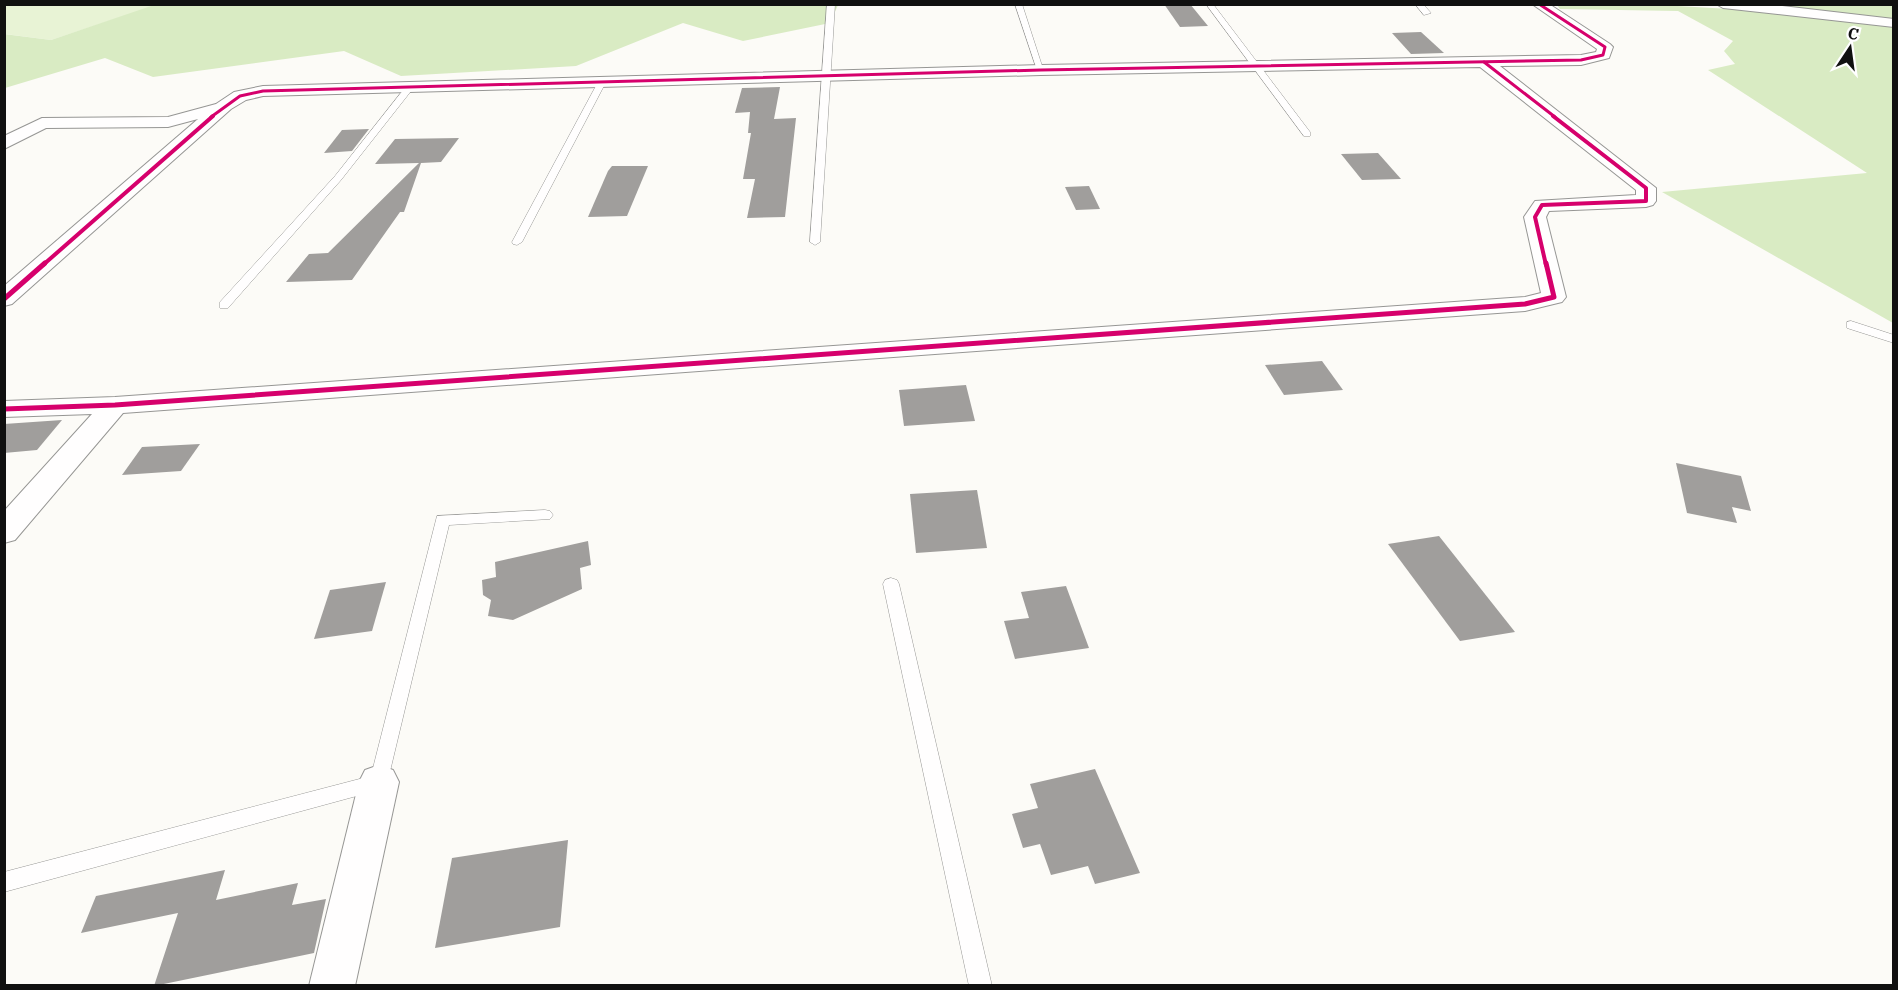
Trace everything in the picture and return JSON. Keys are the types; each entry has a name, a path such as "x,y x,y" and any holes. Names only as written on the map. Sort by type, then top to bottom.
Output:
{"street":[{"path":"4,299 225,105 240,96 263,91 1041,70 1581,60 1603,55 1605,47 1539,4"},
{"path":"1723,4 1893,23"},
{"path":"4,409 115,405 1525,304 1554,297 1535,217 1542,205 1646,201 1646,188 1484,62"},
{"path":"4,144 42,123 168,122 225,105"},
{"path":"15,120 36,120 42,123"},
{"path":"4,531 115,405"},
{"path":"332,986 379,782"}],"lane":[{"path":"815,242 831,4"},
{"path":"1018,4 1041,70"},
{"path":"1209,4 1307,134"},
{"path":"1418,4 1427,13"},
{"path":"517,242 602,82"},
{"path":"225,304 338,178 411,86"},
{"path":"1851,325 1893,339"},
{"path":"4,882 379,782 442,520 545,515"},
{"path":"891,584 981,986"}],"green space":[{"path":"157,4 838,5 830,23 743,41 683,23 576,66 401,76 344,51 153,77 105,58 5,88 4,34 51,40"},
{"path":"5,5 157,5 51,40 5,34"},
{"path":"1557,5 1660,5 1765,11 1893,26 1893,323 1662,192 1867,173 1708,70 1735,64 1724,51 1733,41 1678,11 1560,9"},
{"path":"1772,5 1893,5 1893,19"}],"building":[{"path":"1164,4 1190,4 1208,26 1180,27"},
{"path":"1421,32 1444,53 1411,54 1392,33"},
{"path":"780,87 774,119 796,118 785,217 747,218 755,179 743,179 751,133 748,133 750,112 735,113 742,88"},
{"path":"369,129 352,151 324,153 342,130"},
{"path":"459,138 441,162 421,163 404,212 400,212 352,280 286,282 309,254 328,253 419,163 375,164 395,139"},
{"path":"1378,153 1401,179 1362,180 1341,154"},
{"path":"612,166 648,166 627,216 588,217 608,171"},
{"path":"1089,186 1100,209 1076,210 1065,187"},
{"path":"1322,361 1343,390 1284,395 1265,365"},
{"path":"966,385 975,421 904,426 899,390"},
{"path":"62,420 37,450 4,453 4,424"},
{"path":"200,444 181,471 122,475 142,447"},
{"path":"1676,463 1741,476 1751,511 1732,507 1737,523 1687,513"},
{"path":"977,490 987,548 916,553 910,494"},
{"path":"1439,536 1515,632 1460,641 1388,544"},
{"path":"588,541 591,565 580,568 582,589 513,620 488,616 491,600 483,595 482,580 496,577 495,562"},
{"path":"386,582 372,631 314,639 330,590"},
{"path":"1066,586 1089,648 1015,659 1004,621 1029,618 1021,592"},
{"path":"1095,769 1140,873 1095,884 1088,866 1051,875 1040,844 1023,848 1012,814 1038,808 1030,784"},
{"path":"568,840 560,927 435,948 452,858"},
{"path":"225,870 216,900 298,883 292,905 326,899 314,953 154,986 178,913 81,933 96,896"}],"cycle path":[{"path":"4,299 225,105 240,96 263,91 1041,70 1581,60 1603,55 1605,47 1539,4"},
{"path":"4,409 115,405 1525,304 1554,297 1535,217 1542,205 1646,201 1646,188 1484,62"}]}
